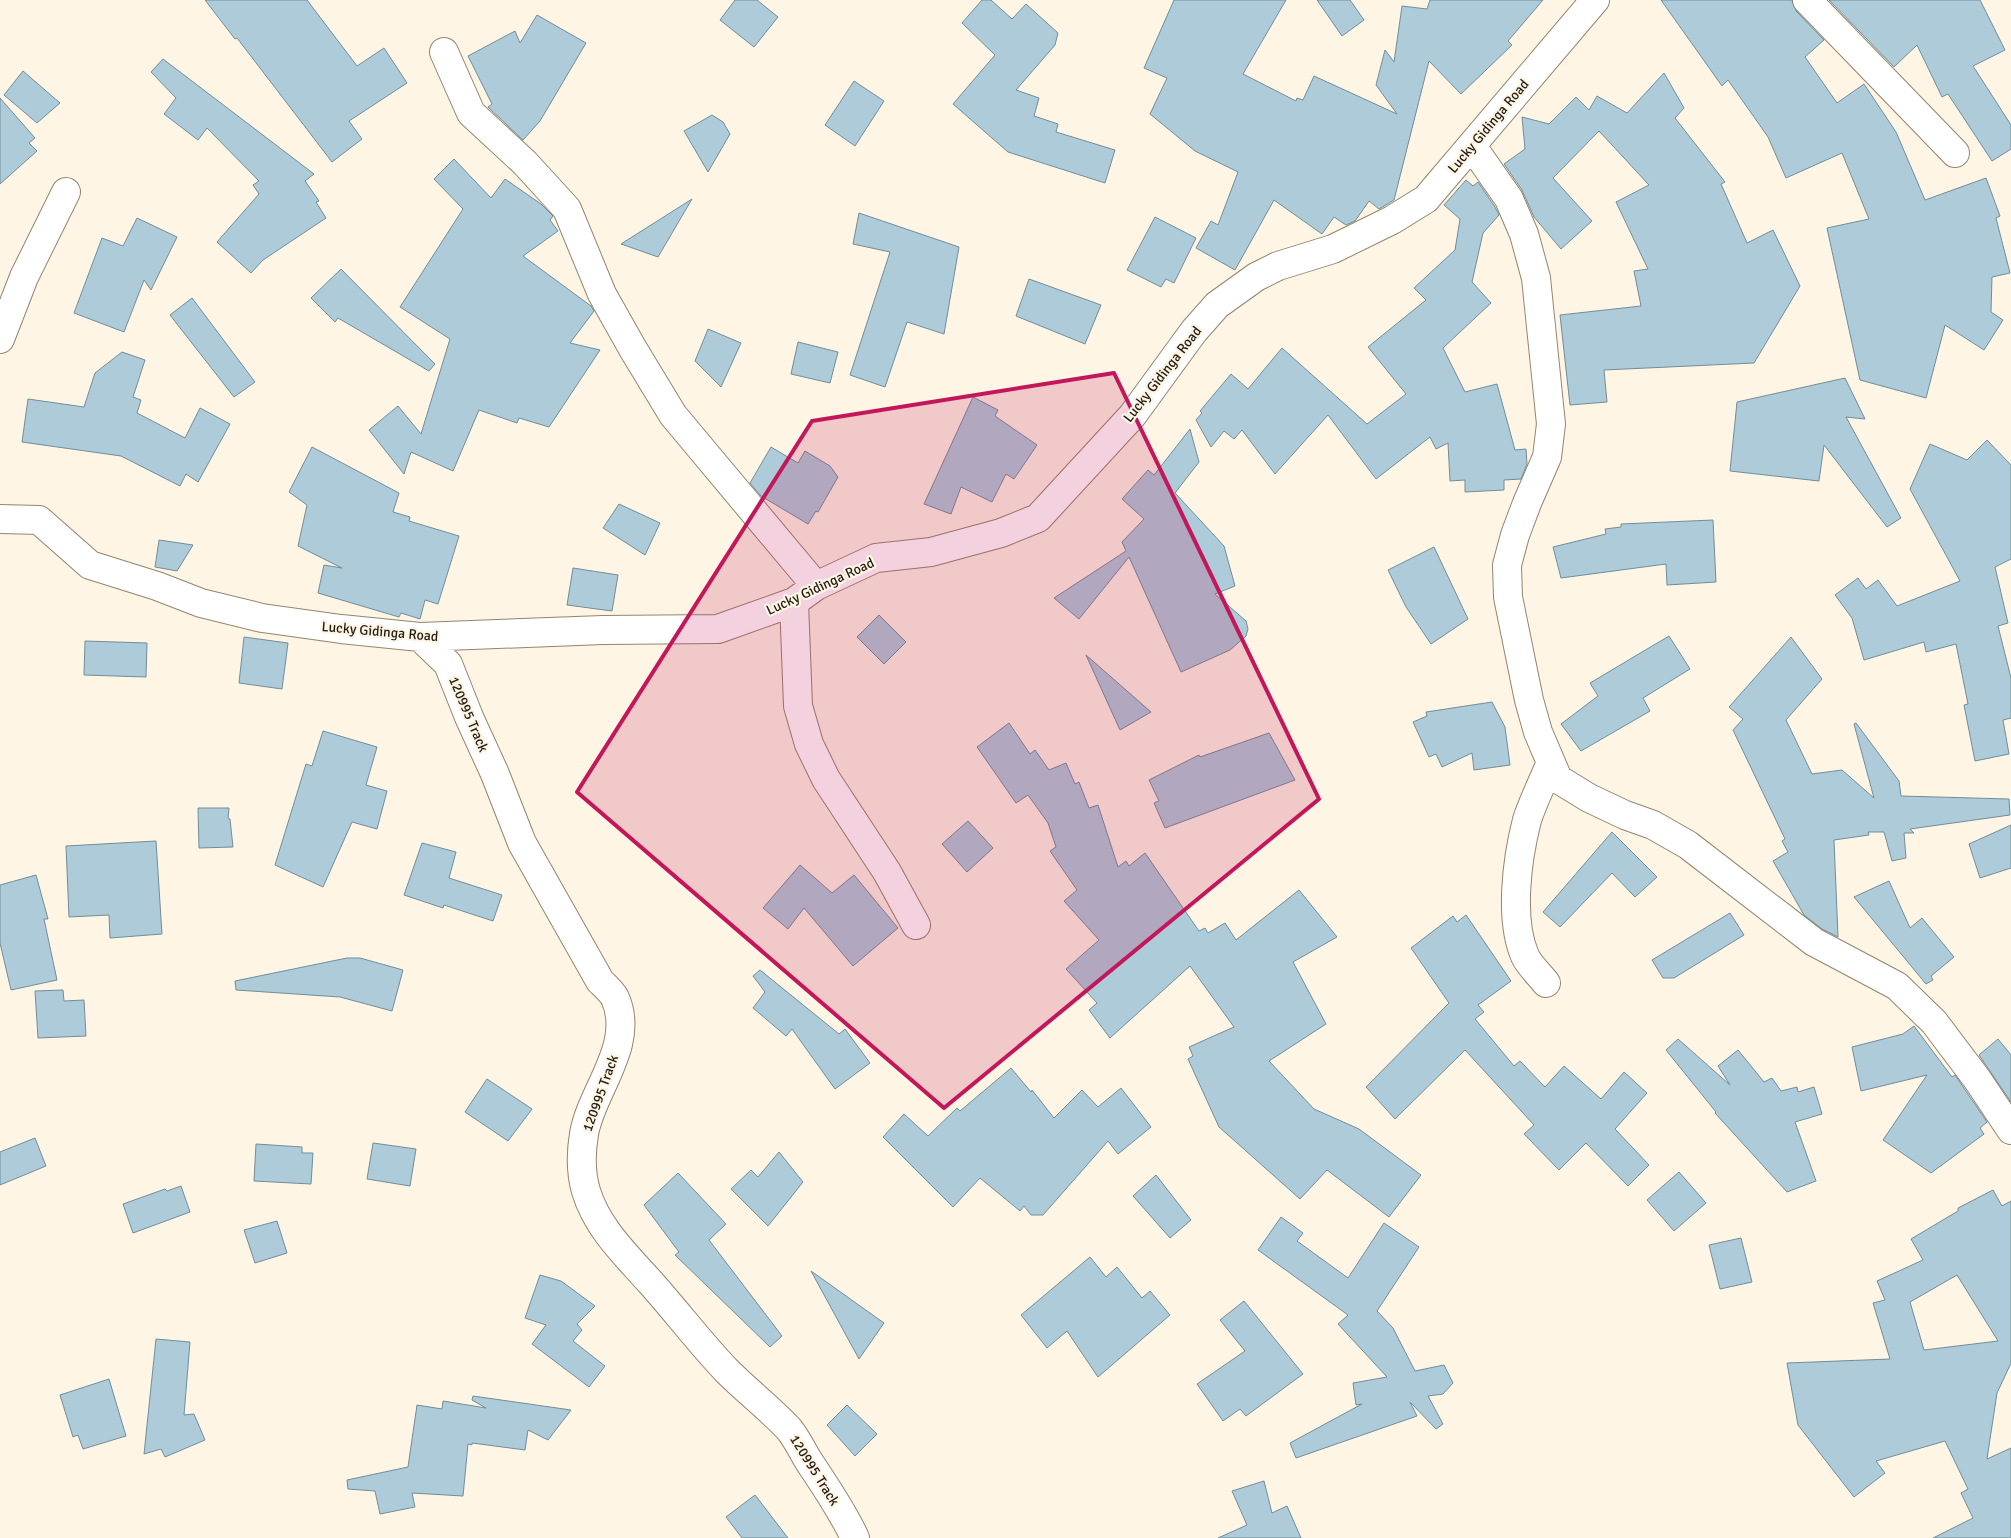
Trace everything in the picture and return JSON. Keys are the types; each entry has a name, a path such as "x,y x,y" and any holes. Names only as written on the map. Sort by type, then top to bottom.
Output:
{"street":[{"name":"Lucky Gidinga Road","path":"0,519 39,520 90,565 157,586 201,603 262,618 340,629 420,637 603,630 718,629 794,602 816,586 876,558 939,550 1001,533 1038,518 1132,416 1194,331 1217,305 1256,277 1278,266 1333,249 1392,220 1426,199 1595,0"},
{"path":"1807,0 1955,153"},
{"path":"444,52 471,112 525,163 567,210 602,294 674,415 816,586"},
{"path":"1472,146 1509,199 1524,234 1536,278 1551,424 1547,457 1515,535 1508,565 1508,597 1529,700 1538,732 1558,779 1589,798 1624,815 1653,825 1688,846 1814,942 1897,986 1934,1022 1977,1079 2011,1130"},
{"path":"0,340 24,277 66,192"},
{"path":"794,602 798,706 809,744 826,779 886,872 916,925"},
{"name":"120995 Track","path":"420,637 448,664 522,843 600,981 615,996 620,1014 620,1035 615,1058 598,1094 584,1133 582,1168 586,1190 592,1207 606,1232 623,1253 707,1349 728,1372 790,1430 837,1504 855,1538"},
{"path":"1546,983 1526,957 1517,932 1517,888 1520,856 1528,819 1550,764"}],"highlighted area":[{"path":"1114,373 1319,799 944,1108 577,792 812,421"}],"building":[{"path":"205,0 307,0 357,66 384,48 407,83 349,121 362,139 332,162 237,38 235,39"},
{"path":"735,0 757,0 778,17 754,47 720,20"},
{"path":"982,0 991,0 1012,19 1026,4 1058,33 1055,45 1016,90 1039,98 1034,116 1058,124 1056,132 1115,150 1105,183 1008,152 953,104 995,55 962,23"},
{"path":"1174,0 1286,0 1243,74 1296,101 1297,98 1303,100 1314,76 1397,114 1376,85 1385,50 1394,62 1402,6 1427,9 1430,0 1543,0 1508,41 1512,45 1461,94 1429,61 1394,200 1379,209 1369,201 1355,221 1346,225 1334,217 1322,234 1274,200 1235,270 1196,248 1211,221 1218,225 1238,172 1195,151 1150,114 1167,78 1144,68"},
{"path":"1317,0 1350,0 1364,20 1342,36"},
{"path":"1661,0 1792,0 1796,11 1824,40 1805,57 1837,103 1864,84 1896,132 1925,200 1986,178 2000,216 1996,218 2010,273 1992,277 1991,312 2003,320 1984,350 1945,325 1926,398 1860,380 1827,228 1869,219 1842,153 1786,178 1768,137 1728,80 1722,86"},
{"path":"1829,0 1980,0 2005,50 1973,66 2011,125 2011,149 1992,161 1948,94 1942,97 1917,45 1894,67"},
{"path":"537,15 586,43 540,121 523,140 488,107 492,104 468,56 515,31 520,43"},
{"path":"163,59 314,174 305,181 319,201 316,202 326,218 263,260 251,273 217,242 259,194 253,185 259,181 207,128 198,140 164,114 176,98 151,72"},
{"path":"23,71 60,103 37,123 4,95"},
{"path":"1664,73 1684,108 1675,118 1725,182 1721,184 1747,243 1773,230 1800,286 1754,363 1604,370 1607,402 1570,405 1560,315 1641,306 1634,271 1648,269 1616,202 1649,185 1599,131 1553,178 1592,221 1561,249 1534,217 1522,190 1504,164 1525,149 1522,117 1549,124 1576,97 1589,110 1597,96 1627,113"},
{"path":"854,81 884,101 855,146 825,125"},
{"path":"0,98 35,138 29,143 37,151 0,184"},
{"path":"712,115 723,122 730,134 708,172 684,131"},
{"path":"454,159 491,198 505,179 541,204 553,216 550,220 558,231 523,256 591,306 594,311 570,343 600,350 549,427 519,418 517,423 479,410 453,471 411,452 404,474 369,430 398,406 421,434 450,339 400,307 463,209 434,179"},
{"path":"1466,180 1473,186 1478,182 1499,215 1483,233 1472,282 1491,303 1443,348 1465,392 1497,384 1515,450 1526,449 1527,464 1521,479 1504,480 1504,490 1465,492 1465,480 1450,481 1448,443 1436,449 1430,437 1376,479 1328,415 1275,474 1242,430 1234,439 1224,431 1211,447 1196,420 1202,413 1200,411 1231,374 1248,389 1282,348 1367,424 1406,394 1368,347 1426,300 1414,288 1455,250 1460,219 1444,205"},
{"path":"692,199 658,257 621,244"},
{"path":"859,213 959,247 944,334 907,322 885,387 850,375 890,252 853,244"},
{"path":"1155,217 1196,238 1174,283 1166,279 1161,287 1127,270"},
{"path":"137,218 177,237 151,290 144,280 124,332 74,313 102,238 123,246"},
{"path":"341,269 435,364 429,371 338,318 335,322 311,298"},
{"path":"1029,279 1101,305 1085,344 1016,316"},
{"path":"192,298 255,382 234,397 170,315"},
{"path":"708,329 741,343 721,387 695,361"},
{"path":"798,342 838,352 830,383 791,374"},
{"path":"122,352 145,360 133,397 141,400 137,413 185,438 200,408 230,424 198,482 186,474 180,486 121,456 22,442 28,399 84,407 95,373"},
{"path":"1845,378 1865,419 1846,417 1901,518 1887,527 1824,445 1819,481 1730,471 1737,402"},
{"path":"973,397 998,410 995,416 1037,445 1014,479 1006,474 992,502 961,487 951,514 924,504"},
{"path":"1190,429 1199,462 1175,493 1224,546 1235,586 1215,594 1246,621 1248,629 1246,636 1230,650 1181,672 1129,557 1079,619 1054,598 1126,551 1122,542 1144,519 1122,499 1148,470 1154,475"},
{"path":"1987,440 2011,465 2011,559 1995,567 2008,623 1998,626 2011,678 2011,718 2003,720 2009,754 1975,761 1964,705 1968,704 1956,644 1926,652 1924,642 1864,660 1852,618 1835,595 1858,578 1866,589 1878,580 1897,606 1960,581 1910,489 1930,444 1967,460"},
{"path":"312,447 399,493 393,512 410,517 409,521 459,536 438,604 425,600 420,619 401,613 399,617 318,593 324,565 342,568 298,546 307,505 289,492"},
{"path":"771,447 798,463 805,451 830,466 838,477 818,512 816,511 808,524 761,496 750,483"},
{"path":"619,504 660,523 645,555 603,528"},
{"path":"1713,520 1716,582 1667,585 1666,564 1561,578 1553,547 1606,534 1605,529 1621,527 1621,524"},
{"path":"159,540 193,545 177,571 155,567"},
{"path":"1434,547 1468,619 1431,644 1406,607 1388,570"},
{"path":"573,568 618,575 612,611 567,605"},
{"path":"879,615 906,642 884,664 857,637"},
{"path":"1669,636 1690,669 1643,698 1650,711 1581,751 1561,724 1598,696 1590,683"},
{"path":"244,637 288,643 282,689 239,683"},
{"path":"1791,637 1822,679 1786,720 1812,774 1842,770 1874,798 1854,724 1856,723 1899,781 1901,796 2009,799 2010,815 1910,829 1914,833 1904,833 1906,858 1892,861 1884,832 1868,832 1869,835 1834,840 1838,937 1822,929 1804,915 1773,861 1788,852 1782,841 1785,839 1733,730 1743,719 1729,707"},
{"path":"85,641 147,643 146,677 84,675"},
{"path":"1086,655 1151,712 1120,730"},
{"path":"1492,702 1505,727 1510,765 1474,770 1472,753 1442,767 1436,754 1429,757 1413,722 1427,716 1426,712"},
{"path":"1009,723 1030,754 1035,750 1049,770 1066,763 1075,784 1079,782 1089,808 1098,805 1118,867 1126,861 1129,866 1145,853 1199,931 1205,928 1208,933 1225,923 1236,940 1299,890 1337,937 1293,962 1326,1024 1269,1061 1314,1109 1359,1129 1421,1175 1389,1217 1327,1170 1300,1199 1219,1127 1188,1059 1193,1056 1189,1047 1234,1027 1190,966 1110,1038 1089,1010 1097,1003 1066,969 1099,940 1064,901 1077,890 1050,851 1056,847 1048,823 1028,795 1016,803 977,747"},
{"path":"323,731 377,747 366,785 387,791 377,829 352,822 323,887 275,865 306,764 312,766"},
{"path":"1269,733 1295,780 1165,828 1154,803 1159,801 1149,780 1199,755 1200,757"},
{"path":"198,808 229,808 228,818 230,819 233,847 199,848"},
{"path":"968,821 993,848 967,872 942,844"},
{"path":"2011,825 2011,868 1980,878 1969,844"},
{"path":"1612,832 1657,877 1635,897 1612,873 1560,927 1543,912"},
{"path":"156,841 162,934 110,938 109,915 69,917 66,846"},
{"path":"422,843 456,852 449,878 502,895 493,921 444,905 443,908 404,895"},
{"path":"800,865 832,893 854,875 898,928 853,966 804,908 788,929 763,908"},
{"path":"36,875 48,919 44,919 57,980 11,990 0,943 0,885"},
{"path":"1889,881 1910,928 1922,918 1954,957 1931,976 1933,980 1926,984 1854,897"},
{"path":"1730,913 1744,935 1674,978 1663,978 1652,960"},
{"path":"1466,915 1511,981 1478,1005 1484,1012 1475,1019 1514,1066 1520,1061 1545,1087 1564,1066 1601,1099 1624,1072 1647,1093 1615,1129 1649,1165 1628,1186 1586,1143 1559,1170 1524,1134 1534,1125 1465,1050 1395,1119 1366,1087 1449,1003 1411,948 1453,916 1457,922"},
{"path":"347,958 360,958 403,970 392,1011 340,997 236,990 235,981"},
{"path":"760,970 839,1034 845,1029 870,1063 835,1089 792,1029 786,1036 753,1008 765,992 753,976"},
{"path":"63,990 64,1001 84,1000 86,1036 38,1038 35,991"},
{"path":"1914,1026 1952,1077 1955,1075 1987,1122 1980,1128 1984,1134 1931,1173 1883,1140 1927,1075 1861,1091 1852,1047 1903,1034"},
{"path":"1678,1039 1730,1085 1718,1066 1738,1050 1764,1082 1772,1078 1781,1091 1797,1087 1798,1092 1814,1087 1822,1114 1795,1122 1816,1181 1787,1192 1715,1113 1666,1050"},
{"path":"1998,1039 2011,1055 2011,1102 1979,1055"},
{"path":"1011,1068 1031,1092 1032,1090 1054,1118 1082,1090 1098,1107 1121,1088 1151,1127 1118,1154 1108,1141 1043,1215 1031,1215 1024,1206 1020,1211 980,1178 953,1207 883,1137 904,1114 928,1136 957,1108 960,1111"},
{"path":"487,1079 532,1109 508,1141 465,1112"},
{"path":"35,1138 46,1166 0,1185 0,1152"},
{"path":"373,1143 416,1149 410,1186 367,1179"},
{"path":"256,1144 302,1147 302,1153 313,1153 311,1184 254,1181"},
{"path":"779,1152 803,1182 768,1226 731,1189 751,1170 758,1177"},
{"path":"1679,1172 1706,1203 1674,1231 1647,1200"},
{"path":"678,1173 726,1224 709,1240 782,1336 770,1347 675,1255 679,1252 644,1205"},
{"path":"1156,1175 1191,1220 1170,1238 1133,1196"},
{"path":"181,1186 190,1212 133,1233 123,1204 165,1189 167,1191"},
{"path":"1993,1190 2002,1206 2011,1201 2011,1363 1997,1393 1987,1459 2011,1448 2011,1538 1933,1538 1973,1518 1961,1493 1968,1489 1945,1441 1876,1461 1885,1473 1854,1497 1798,1425 1787,1363 1890,1359 1873,1303 1885,1300 1877,1281 1923,1260 1911,1239 1958,1211 1958,1208","holes":["1957,1275 1998,1341 1924,1350 1910,1302"]},
{"path":"1281,1217 1303,1233 1297,1241 1348,1278 1384,1223 1419,1247 1377,1311 1393,1328 1415,1371 1444,1365 1453,1383 1443,1394 1428,1396 1443,1424 1436,1429 1410,1402 1417,1416 1296,1458 1290,1443 1362,1404 1356,1405 1353,1383 1387,1377 1338,1324 1348,1315 1258,1250"},
{"path":"277,1221 287,1253 255,1263 244,1230"},
{"path":"1741,1238 1752,1282 1720,1289 1709,1245"},
{"path":"1090,1257 1106,1277 1117,1267 1142,1298 1150,1291 1170,1315 1098,1377 1067,1331 1047,1348 1021,1315"},
{"path":"811,1271 884,1323 859,1359"},
{"path":"540,1275 561,1281 595,1306 577,1324 582,1330 573,1341 605,1366 589,1387 532,1344 546,1325 525,1318"},
{"path":"1244,1301 1303,1374 1246,1416 1240,1409 1223,1421 1197,1384 1245,1351 1220,1320"},
{"path":"156,1339 190,1342 184,1415 194,1414 205,1440 165,1457 161,1449 144,1454"},
{"path":"109,1379 126,1436 83,1449 78,1435 73,1437 60,1395"},
{"path":"473,1396 571,1410 548,1440 528,1430 525,1450 468,1444 463,1496 412,1493 415,1507 380,1514 375,1491 348,1489 347,1480 408,1467 417,1405 442,1409 443,1401 486,1408 472,1400"},
{"path":"847,1405 877,1434 855,1456 827,1425"},
{"path":"1264,1481 1272,1513 1287,1506 1301,1538 1218,1538 1247,1525 1232,1491"},
{"path":"755,1495 788,1538 742,1538 726,1517"}]}
